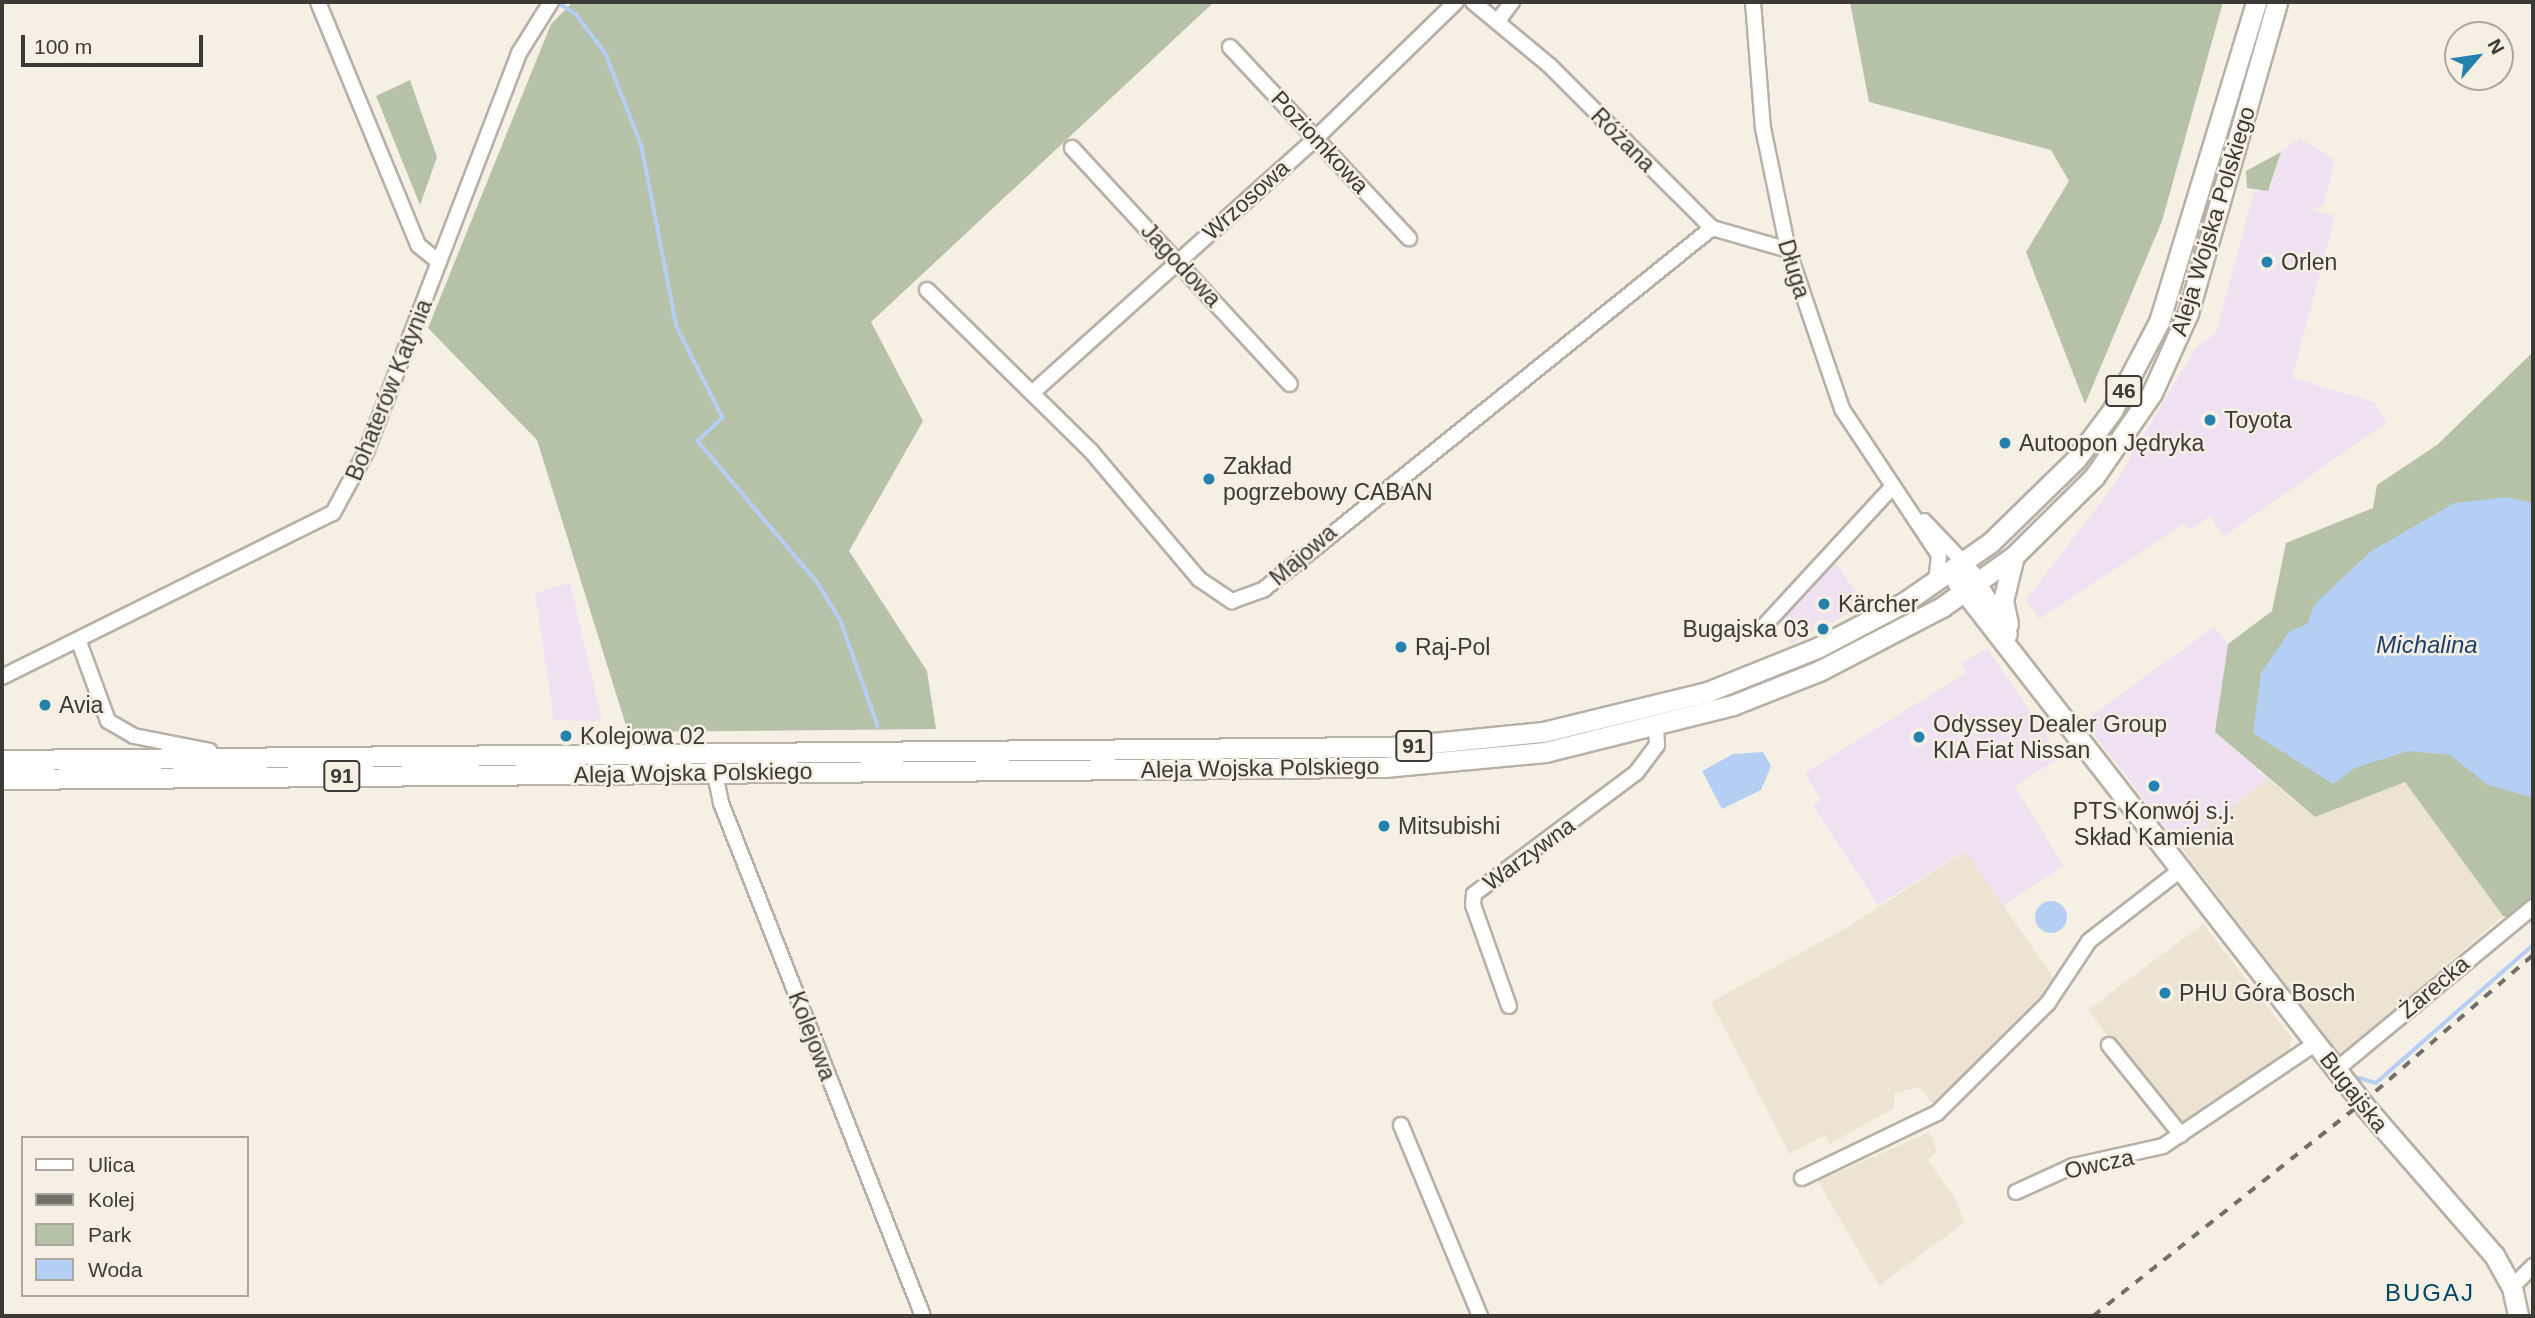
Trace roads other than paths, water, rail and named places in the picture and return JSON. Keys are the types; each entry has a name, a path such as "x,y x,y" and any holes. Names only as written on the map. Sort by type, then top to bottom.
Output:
{"main road":[{"name":"Aleja Wojska Polskiego","path":"2,760 1392,747 1543,732 1664,705 1758,673 1835,639 1950,572 2068,469 2145,353 2183,254 2256,2"},
{"name":"Aleja Wojska Polskiego","path":"2,779 1384,767 1545,752 1656,728 1798,680 1970,588 2014,556 2094,477 2162,375 2203,268 2277,2"},
{"path":"2014,556 2003,607 2021,658"},
{"name":"Bugajska","path":"1950,572 1970,588 2336,1070 2488,1247 2512,1287 2518,1316"}],"street":[{"path":"318,2 418,245 439,262"},
{"name":"Bohaterów Katynia","path":"2,677 79,642 332,513 366,452 519,53 551,2"},
{"name":"Wrzosowa","path":"1032,393 1316,138 1456,2"},
{"name":"Różana","path":"1473,2 1712,228 1788,250"},
{"path":"1497,22 1512,2"},
{"name":"Długa","path":"1753,2 1763,128 1788,250 1842,409 1893,486 1913,511 1950,572"},
{"name":"Poziomkowa","path":"1230,47 1409,238"},
{"name":"Jagodowa","path":"1072,148 1290,384"},
{"name":"Majowa","path":"927,290 1090,450 1199,579 1232,601 1263,590 1712,228"},
{"path":"1764,626 1893,486"},
{"name":"Długa","path":"1913,511 1950,572"},
{"path":"79,642 95,701 113,725 173,746 263,758"},
{"name":"Warzywna","path":"1509,1006 1473,905 1474,894 1636,773 1657,745 1656,728"},
{"name":"Kolejowa","path":"710,752 714,773 923,1316"},
{"path":"1802,1178 1937,1113 2048,1003 2089,941 2183,868"},
{"name":"Żarecka","path":"2336,1070 2533,907"},
{"name":"Owcza","path":"2016,1192 2073,1166 2144,1155 2181,1135 2316,1043"},
{"path":"2109,1045 2181,1135"},
{"path":"1401,1125 1480,1316"},
{"path":"2512,1287 2533,1266"}],"water":[{"name":"Michalina","path":"2507,497 2533,503 2533,798 2488,785 2450,755 2408,751 2355,768 2333,784 2253,733 2261,673 2289,632 2307,624 2314,605 2370,552 2454,503"},
{"path":"1763,752 1771,766 1761,790 1722,809 1702,771 1733,754"},
{"path":"2051,901 2062,906 2067,917 2062,928 2051,933 2040,928 2035,917 2040,906"}],"waterway":[{"path":"557,2 576,14 606,54 642,147 677,327 723,418 698,441 818,583 841,621 878,726"},
{"path":"2359,1078 2376,1083 2533,945"}],"railway":[{"path":"2093,1316 2362,1103 2533,955"}],"place":[{"name":"Orlen","path":"2267,262"},
{"name":"Toyota","path":"2210,420"},
{"name":"Autoopon Jędryka","path":"2005,443"},
{"name":"Zakład pogrzebowy CABAN","path":"1209,479"},
{"name":"Kärcher","path":"1824,604"},
{"name":"Bugajska 03","path":"1823,629"},
{"name":"Raj-Pol","path":"1401,647"},
{"name":"Avia","path":"45,705"},
{"name":"Kolejowa 02","path":"566,736"},
{"name":"Odyssey Dealer Group KIA Fiat Nissan","path":"1919,737"},
{"name":"PTS Konwój s.j. Skład Kamienia","path":"2154,786"},
{"name":"Mitsubishi","path":"1384,826"},
{"name":"PHU Góra Bosch","path":"2165,993"}],"district":[{"name":"BUGAJ","path":"2430,1293"}]}
